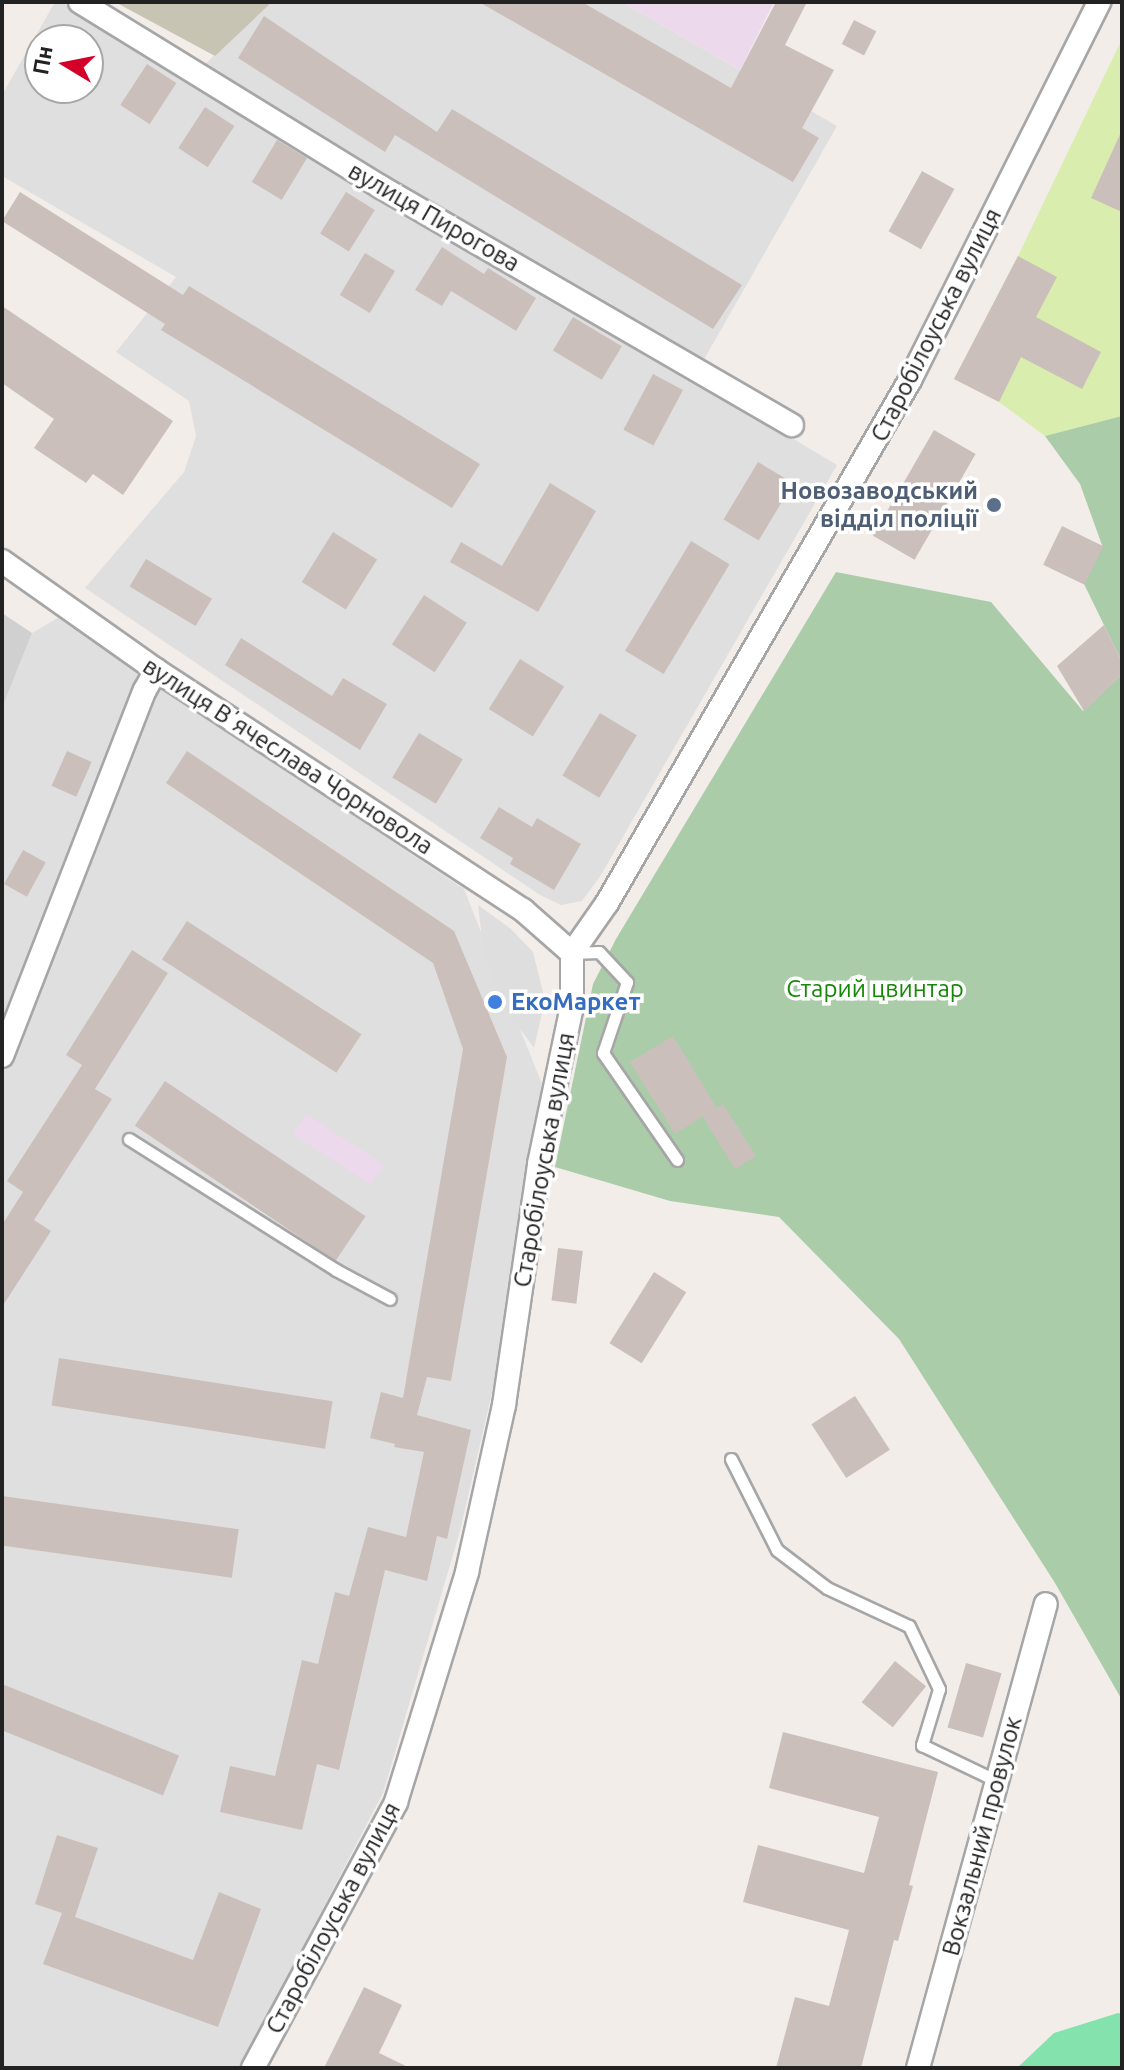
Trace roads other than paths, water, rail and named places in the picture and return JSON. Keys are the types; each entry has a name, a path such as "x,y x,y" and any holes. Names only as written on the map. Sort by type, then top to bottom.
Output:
{"street":[{"name":"вулиця Пирогова","path":"80,2 381,187 792,425"},
{"name":"Старобілоуська вулиця","path":"253,2068 396,1802 467,1572 504,1405 539,1164 572,1006 572,953 607,903 910,380 1099,2"},
{"name":"вулиця Вʼячеслава Чорновола","path":"2,561 156,670 523,910 572,953"},
{"path":"2,1056 145,690 156,670"},
{"name":"Вокзальний провулок","path":"918,2068 1046,1604"}],"lane":[{"path":"572,953 599,952 627,982 603,1053 677,1160"},
{"path":"129,1139 336,1270 390,1299"},
{"path":"731,1459 777,1550 827,1588 909,1626 939,1689 922,1745 997,1781"}],"place":[{"name":"Новозаводський відділ поліції","path":"994,505"},
{"name":"ЕкоМаркет","path":"495,1002"}],"park label":[{"name":"Старий цвинтар","path":"875,989"}]}
